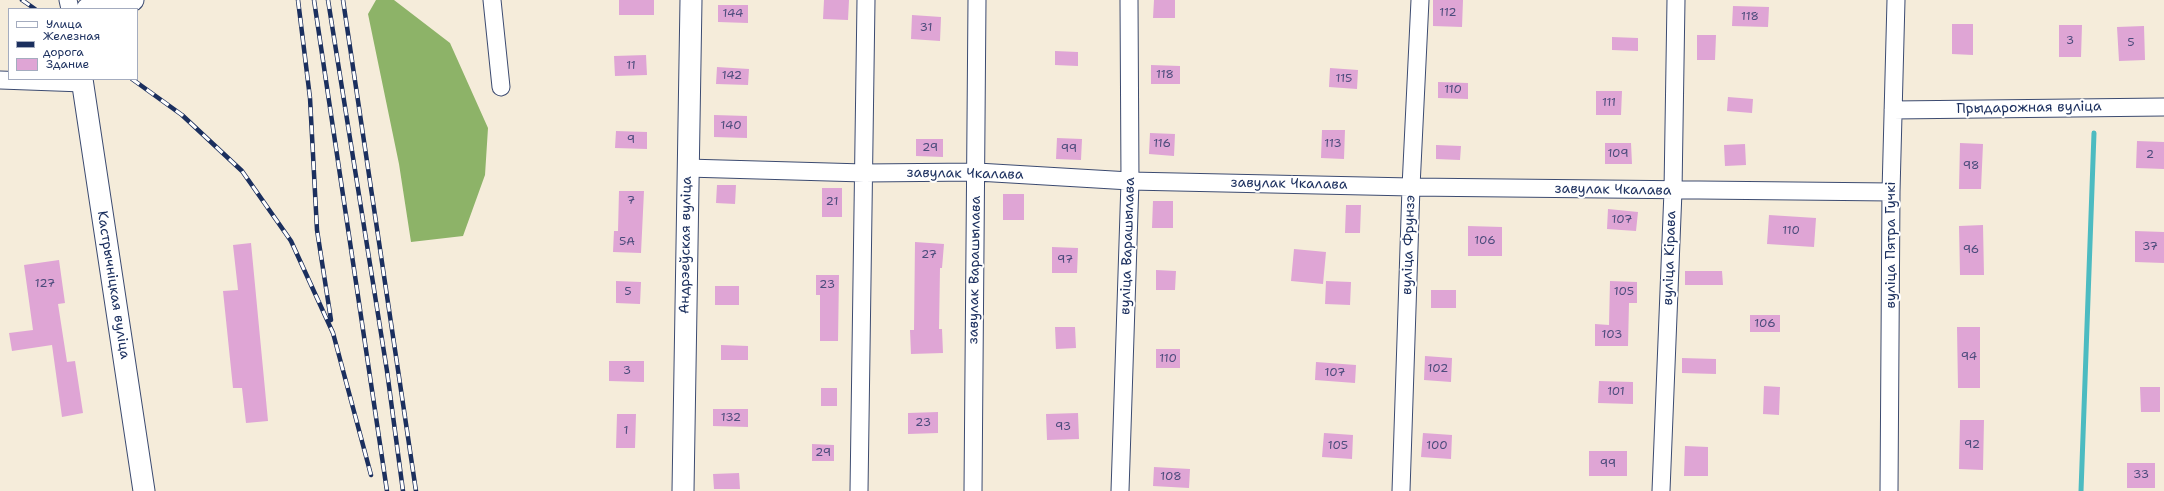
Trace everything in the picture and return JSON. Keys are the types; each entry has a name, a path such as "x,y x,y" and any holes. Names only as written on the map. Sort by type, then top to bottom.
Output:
{"main road":[{"path":"92,8 134,0"},
{"name":"Андрэеўская вуліца","path":"683,491 687,168 691,0"},
{"name":"Кастрычніцкая вуліца","path":"83,81 144,491"}],"street":[{"path":"492,0 501,87"},
{"path":"859,491 866,0"},
{"name":"завулак Варашылава","path":"973,491 977,172 976,0"},
{"name":"вуліца Варашылава","path":"1120,491 1130,181 1128,0"},
{"name":"вуліца Фрунзэ","path":"1401,491 1410,187 1420,0"},
{"name":"вуліца Кірава","path":"1661,491 1673,191 1676,0"},
{"name":"вуліца Пятра Гучкі","path":"1889,491 1891,192 1896,0"},
{"path":"0,80 83,81"},
{"name":"Прыдарожная вуліца","path":"1893,110 2164,107"},
{"name":"завулак Чкалава","path":"687,168 864,173 977,172 1130,181 1410,187 1673,191 1891,192"}],"green space":[{"path":"376,0 394,0 450,43 488,128 485,175 463,236 411,242 399,164 368,14"}],"building":[{"path":"619,0 654,0 654,15 619,15"},
{"path":"824,0 849,0 848,20 823,19"},
{"path":"1154,0 1175,0 1175,18 1153,18"},
{"path":"1433,0 1463,0 1462,27 1433,26"},
{"path":"718,5 748,5 748,23 718,22"},
{"path":"1733,6 1769,7 1768,27 1732,26"},
{"path":"912,15 941,17 940,41 911,39"},
{"path":"1952,24 1973,24 1973,55 1952,54"},
{"path":"2059,25 2082,25 2081,57 2059,57"},
{"path":"2144,26 2145,60 2119,61 2117,27"},
{"path":"1697,35 1716,35 1715,60 1697,60"},
{"path":"1612,37 1638,38 1638,51 1612,50"},
{"path":"1055,51 1078,52 1078,66 1055,65"},
{"path":"646,55 647,75 615,76 614,56"},
{"path":"1151,65 1180,66 1180,84 1151,84"},
{"path":"717,67 749,69 748,85 716,84"},
{"path":"1330,68 1358,70 1357,89 1329,87"},
{"path":"1438,82 1468,83 1468,99 1438,98"},
{"path":"1596,91 1622,91 1621,115 1596,115"},
{"path":"1728,97 1753,99 1752,113 1727,111"},
{"path":"714,115 747,116 747,138 714,137"},
{"path":"1322,130 1345,130 1344,159 1321,158"},
{"path":"616,131 647,132 647,149 615,148"},
{"path":"1150,133 1175,134 1174,156 1149,154"},
{"path":"1057,138 1082,139 1081,160 1056,159"},
{"path":"916,139 943,139 943,157 916,156"},
{"path":"2137,141 2164,142 2164,169 2136,168"},
{"path":"1605,143 1631,143 1632,164 1605,164"},
{"path":"1960,143 1983,144 1981,189 1959,189"},
{"path":"1745,144 1746,165 1725,166 1724,145"},
{"path":"1436,145 1461,146 1460,160 1436,159"},
{"path":"717,185 736,185 735,204 716,203"},
{"path":"822,188 842,188 842,217 822,217"},
{"path":"619,191 644,191 641,253 613,252 614,231 618,231"},
{"path":"1003,194 1024,194 1024,220 1003,220"},
{"path":"1153,201 1173,201 1173,228 1152,228"},
{"path":"1346,205 1361,205 1360,233 1345,233"},
{"path":"1608,209 1638,212 1636,231 1607,229"},
{"path":"1769,215 1816,218 1814,247 1767,244"},
{"path":"1983,225 1984,275 1960,275 1959,226"},
{"path":"1468,226 1502,227 1502,256 1468,256"},
{"path":"2135,231 2164,232 2164,263 2135,262"},
{"path":"915,242 944,244 942,268 940,268 939,329 942,329 943,353 911,354 910,330 914,330"},
{"path":"251,243 268,421 246,423 242,388 233,388 223,291 238,290 233,245"},
{"path":"1052,247 1078,248 1077,273 1052,273"},
{"path":"1294,249 1326,252 1323,284 1291,281"},
{"path":"59,260 65,303 58,304 67,362 75,361 83,413 62,417 52,345 12,351 9,333 33,330 24,265"},
{"path":"1156,270 1176,271 1175,290 1156,290"},
{"path":"1685,271 1722,271 1723,285 1685,285"},
{"path":"816,275 839,275 838,341 820,341 820,295 816,295"},
{"path":"616,281 641,282 640,304 616,303"},
{"path":"1326,281 1351,282 1350,305 1325,304"},
{"path":"1610,281 1637,282 1637,303 1629,303 1628,346 1595,346 1595,324 1609,325"},
{"path":"715,286 739,286 739,305 715,305"},
{"path":"1431,290 1456,290 1456,308 1431,308"},
{"path":"1750,315 1780,315 1780,332 1750,332"},
{"path":"1055,327 1075,327 1076,348 1056,349"},
{"path":"1957,327 1980,327 1980,388 1958,388"},
{"path":"721,345 748,346 748,360 721,360"},
{"path":"1156,349 1180,349 1180,368 1156,368"},
{"path":"1425,356 1452,358 1451,382 1424,380"},
{"path":"1682,358 1716,359 1716,374 1682,373"},
{"path":"609,361 644,361 644,382 609,381"},
{"path":"1316,362 1356,365 1355,383 1315,380"},
{"path":"1599,381 1633,382 1633,404 1598,403"},
{"path":"1764,386 1780,387 1779,415 1763,414"},
{"path":"2140,387 2160,387 2160,412 2141,412"},
{"path":"821,388 837,388 837,406 821,406"},
{"path":"713,409 748,409 748,427 713,426"},
{"path":"938,412 938,433 908,434 908,413"},
{"path":"1078,413 1079,439 1047,440 1046,414"},
{"path":"617,414 636,414 635,448 616,448"},
{"path":"1960,420 1984,420 1983,470 1959,469"},
{"path":"1324,433 1353,435 1352,459 1322,457"},
{"path":"1423,433 1452,435 1451,459 1421,457"},
{"path":"812,444 834,445 834,461 812,461"},
{"path":"1685,446 1708,447 1708,476 1684,476"},
{"path":"1589,451 1627,451 1627,476 1589,476"},
{"path":"2127,463 2155,463 2155,488 2127,488"},
{"path":"1154,467 1190,469 1189,488 1153,486"},
{"path":"739,473 740,489 714,489 713,474"}],"waterway":[{"path":"2081,491 2094,133"}],"railway":[{"path":"22,0 34,8"},
{"path":"298,0 310,98 317,230 331,320"},
{"path":"314,0 387,491"},
{"path":"328,0 387,371 403,491"},
{"path":"343,0 416,491"},
{"path":"133,80 182,115 242,171 291,241 333,333 371,475"}]}
